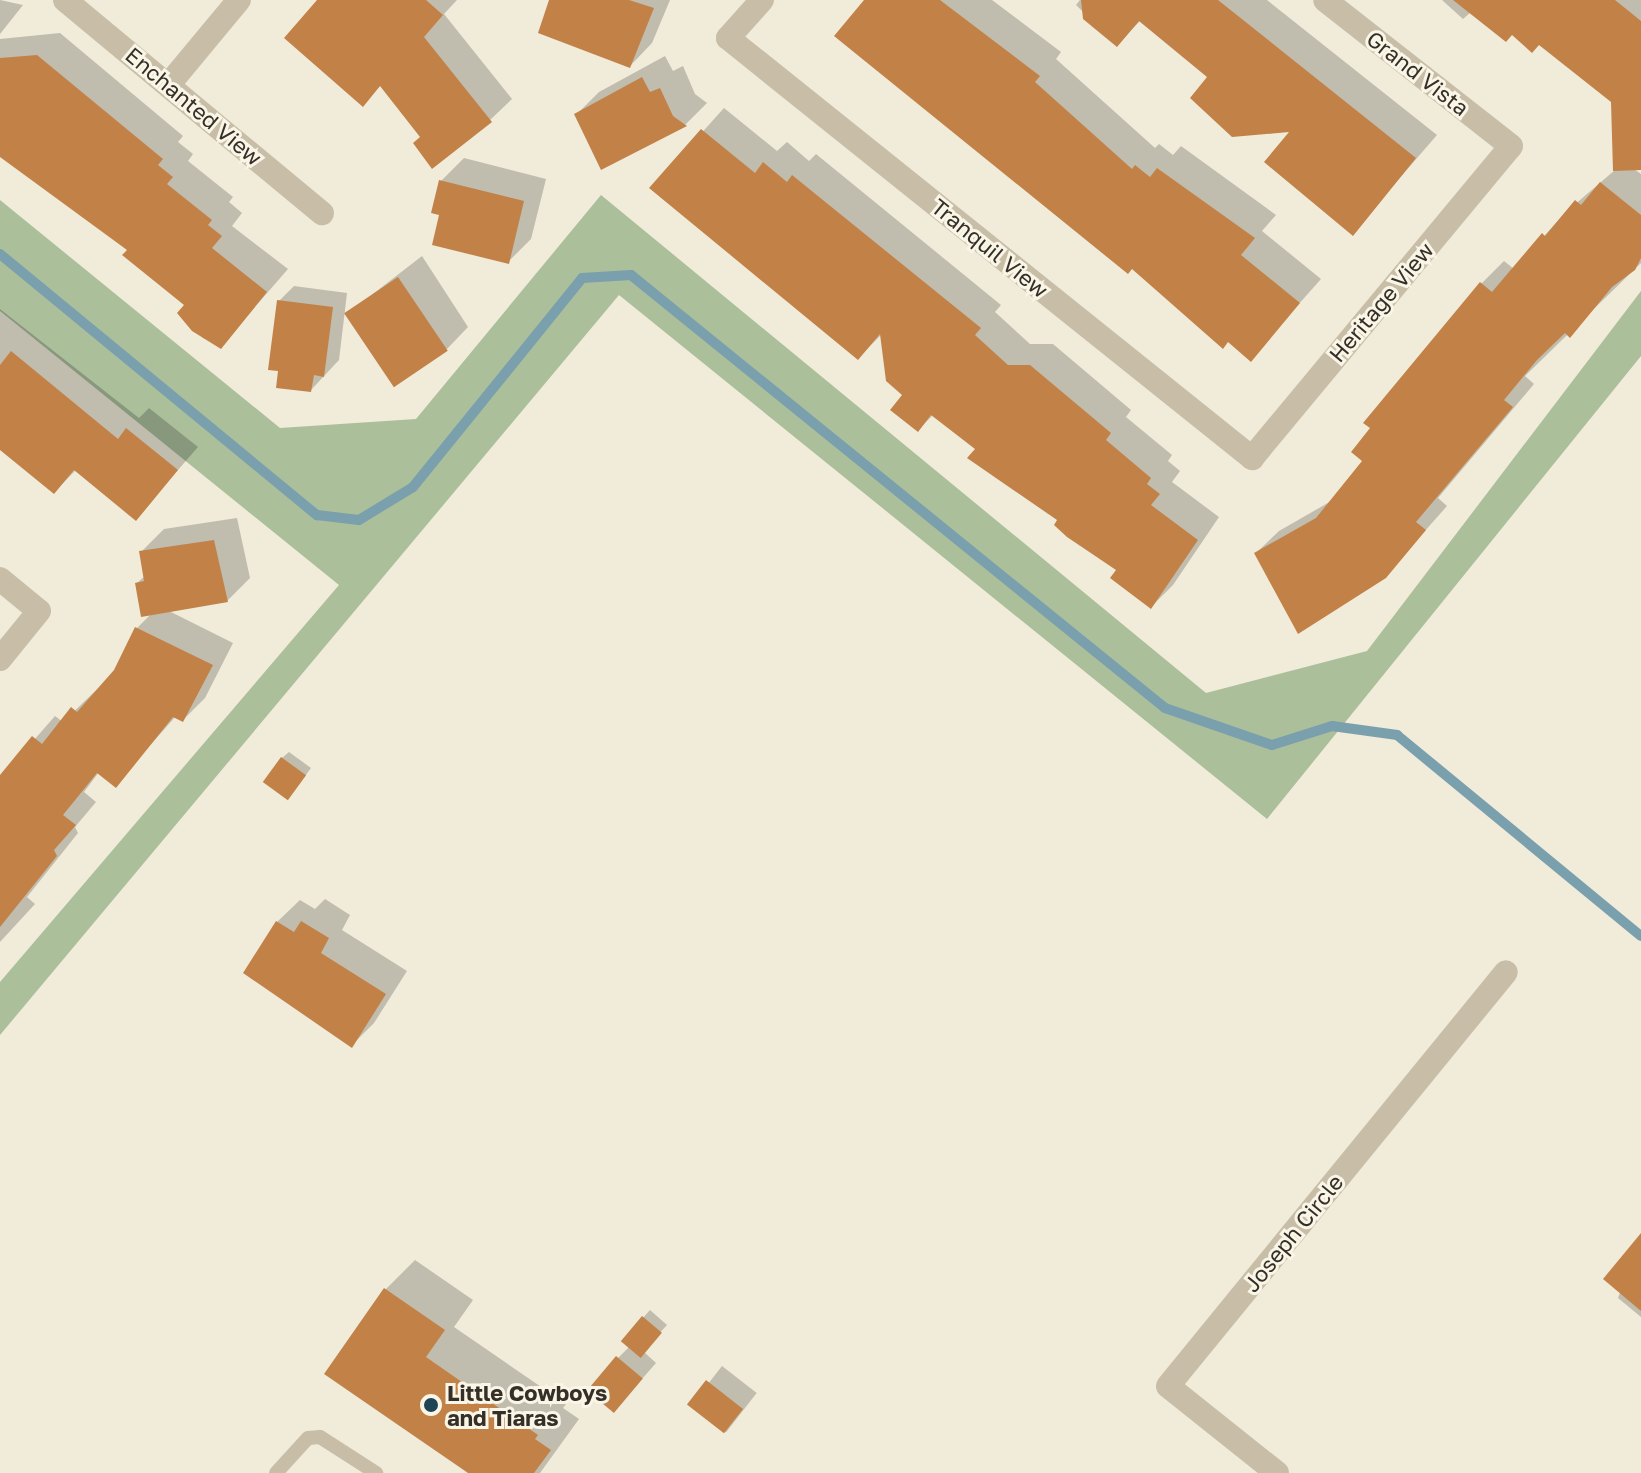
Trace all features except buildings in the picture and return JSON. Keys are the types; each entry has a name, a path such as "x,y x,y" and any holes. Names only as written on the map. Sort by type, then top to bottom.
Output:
{"street":[{"name":"Enchanted View","path":"65,0 170,83 322,213"},
{"path":"170,83 239,0"},
{"name":"Tranquil View","path":"762,0 728,38 1252,458"},
{"name":"Grand Vista","path":"1325,0 1511,146"},
{"name":"Heritage View","path":"1252,458 1511,146"},
{"path":"0,579 39,611 0,659"},
{"name":"Joseph Circle","path":"1277,1473 1168,1386 1506,972"}],"lane":[{"path":"278,1472 308,1438 320,1437 376,1473"}],"green space":[{"path":"601,195 1206,693 1367,651 1641,291 1641,356 1267,819 619,295 0,1035 0,982 339,585 0,311 0,200 280,428 416,419"}],"waterway":[{"path":"0,254 317,515 359,520 413,487 582,278 631,275 1165,708 1272,745 1332,726 1397,735 1641,936"}],"place":[{"name":"Little Cowboys and Tiaras","path":"431,1405"}]}
